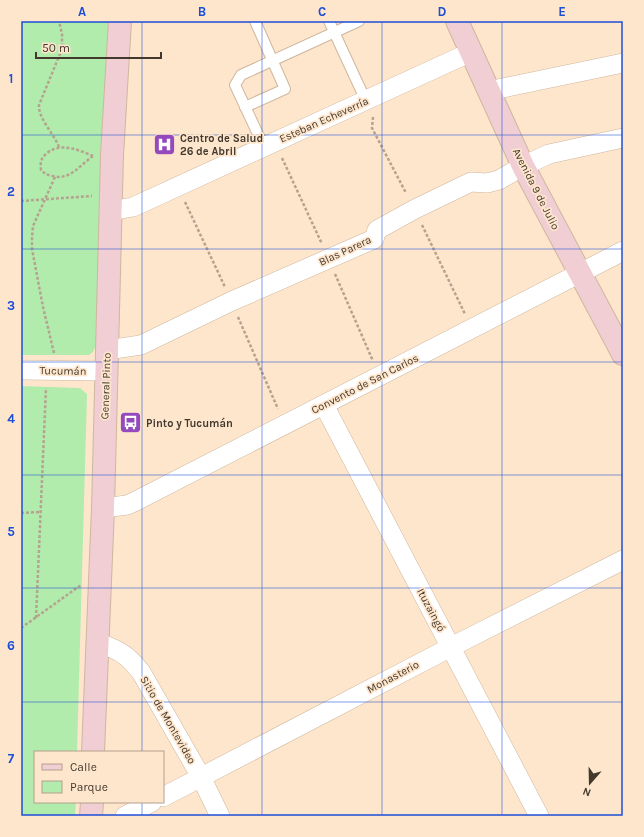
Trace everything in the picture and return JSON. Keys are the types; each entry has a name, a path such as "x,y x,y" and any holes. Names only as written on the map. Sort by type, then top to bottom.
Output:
{"main road":[{"name":"General Pinto","path":"94,751 103,508 110,203 102,156 120,21"},
{"name":"Avenida 9 de Julio","path":"457,21 523,166 623,354"},
{"path":"91,816 92,803"}],"street":[{"name":"Esteban Echeverría","path":"110,203 133,207 471,52"},
{"path":"488,91 623,63"},
{"name":"Blas Parera","path":"107,361 232,301 374,239 377,230 415,209 471,182 487,183 499,180 523,166 549,154 623,138"},
{"name":"Convento de San Carlos","path":"103,508 134,502 623,251"},
{"name":"Tucumán","path":"21,370 107,361"},
{"name":"Ituzaingó","path":"324,405 539,816"},
{"name":"Monasterio","path":"164,796 450,647 623,560"},
{"name":"Sitio de Montevideo","path":"97,642 120,651 131,660 141,672 201,777 220,816"},
{"path":"124,816 150,803"}],"lane":[{"path":"245,107 284,89 255,21"},
{"path":"329,21 366,101"},
{"path":"264,147 235,85 241,75 358,21"}],"path":[{"path":"58,147 56,139 38,109 62,49 62,34 59,21"},
{"path":"58,147 102,156 72,174 62,177 55,177 44,173 41,170 40,162 46,154 58,147"},
{"path":"54,353 43,307 32,249 33,226 55,177"},
{"path":"188,197 185,202 232,301 285,425"},
{"path":"21,201 45,199 110,203"},
{"path":"36,618 46,383"},
{"path":"21,513 40,512"},
{"path":"21,628 82,584"}],"green space":[{"path":"21,21 109,21 96,345 93,352 89,355 21,355"},
{"path":"21,386 80,388 87,394 77,751 34,751 34,803 76,803 75,816 21,816"}],"place":[{"name":"Centro de Salud 26 de Abril","path":"165,144"},
{"name":"Pinto y Tucumán","path":"130,423"}]}
